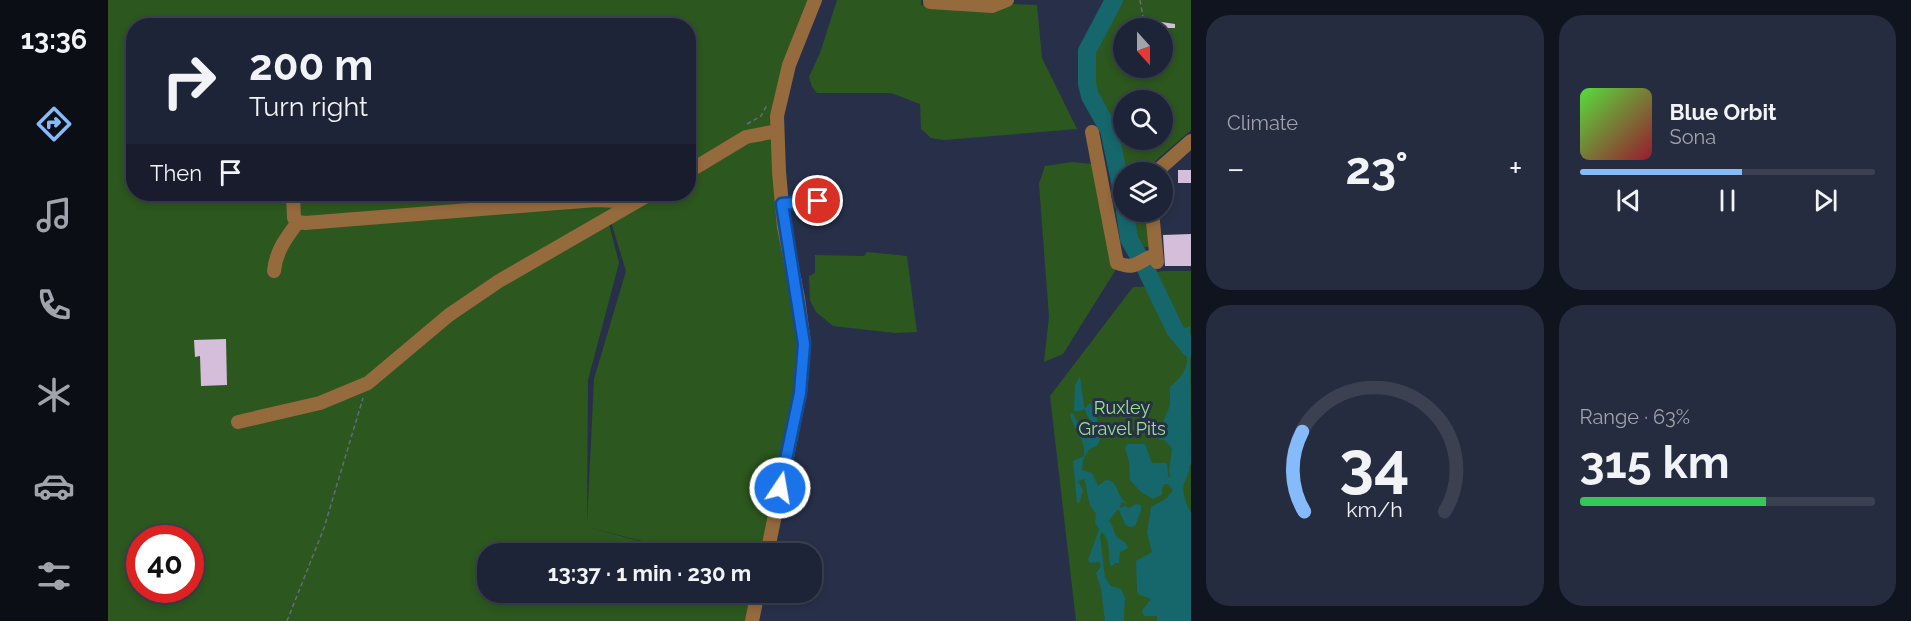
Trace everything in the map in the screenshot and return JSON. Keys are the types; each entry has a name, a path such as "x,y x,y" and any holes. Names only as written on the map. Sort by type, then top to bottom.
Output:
{"street":[{"path":"768,543 800,393 804,344 782,204 777,116 789,65 815,0"},
{"path":"930,0 930,2 992,6 1007,0"},
{"path":"696,167 746,137 777,131"},
{"path":"1092,132 1117,263 1125,266 1150,260 1152,222"},
{"path":"1167,162 1191,141"},
{"path":"293,201 294,218 298,222"},
{"path":"274,272 275,260 283,242 298,222 583,201"},
{"path":"619,201 629,205"},
{"path":"238,422 320,403 368,383 457,309 499,281 637,201"},
{"path":"782,204 818,201"},
{"path":"752,621 756,603"}],"path":[{"path":"1140,0 1143,18"},
{"path":"742,127 761,116 770,98"},
{"path":"287,621 324,528 368,383"}],"green space":[{"path":"108,0 814,0 782,82 774,115 774,130 745,135 696,164 696,18 126,18 126,201 634,201 607,216 619,263 588,380 587,524 594,379 626,271 611,222 646,201 696,201 696,171 746,139 775,134 783,227 803,344 799,394 767,543 650,543 587,527 646,543 477,543 477,603 752,603 748,621 108,621"},
{"path":"837,0 921,0 921,5 992,11 1013,4 1037,5 1042,58 1077,129 944,140 931,138 921,129 920,104 891,93 817,93 809,77 820,53"},
{"path":"1119,0 1191,0 1191,130 1173,146 1173,90 1113,90 1113,139 1110,125 1093,94 1089,73 1091,57"},
{"path":"1115,150 1168,150 1154,162 1118,162"},
{"path":"1072,162 1092,164 1111,262 1115,271 1063,354 1044,362 1049,317 1039,184 1045,166"},
{"path":"1130,222 1150,222 1151,246 1138,249"},
{"path":"867,252 907,256 917,332 895,333 833,326 816,312 810,300 809,276 815,273 815,255 864,256"},
{"name":"Ruxley Gravel Pits","path":"1191,271 1191,621 1076,621 1050,396 1133,287 1162,286 1153,273"}],"shaded area":[{"path":"1190,326 1191,464 1184,487 1185,499 1191,512 1191,621 1157,621 1157,616 1145,616 1142,613 1151,599 1137,592 1136,561 1152,552 1147,533 1151,507 1167,498 1173,490 1165,484 1162,488 1162,495 1153,499 1141,492 1130,480 1125,448 1127,444 1145,444 1152,463 1167,463 1168,476 1171,478 1169,472 1172,448 1164,440 1158,439 1162,436 1161,427 1170,405 1170,387 1180,377 1187,363 1186,353 1173,333"},
{"path":"1080,376 1084,406 1086,408 1088,404 1091,404 1101,436 1097,446 1089,449 1083,460 1082,470 1092,473 1098,486 1106,480 1113,482 1128,504 1121,502 1120,508 1141,505 1135,526 1129,527 1125,524 1119,510 1109,521 1116,536 1128,548 1120,552 1119,563 1111,567 1107,540 1102,532 1100,536 1105,578 1111,586 1121,589 1125,598 1124,621 1105,621 1101,589 1096,573 1101,566 1099,562 1090,563 1088,560 1099,529 1095,523 1096,513 1089,502 1084,479 1078,481 1083,490 1079,504 1077,503 1073,461 1084,456 1084,450 1070,414 1073,413 1078,423 1087,428 1094,431 1095,426 1087,416 1085,409 1074,411 1075,385"}],"building":[{"path":"1178,170 1191,170 1191,183 1178,183"},
{"path":"1191,234 1191,266 1165,266 1163,235"},
{"path":"226,339 227,385 201,386 200,356 195,357 194,340"}],"waterway":[{"path":"1114,0 1087,51 1087,84 1090,96 1109,130 1116,162"},
{"path":"1126,222 1129,239 1175,330 1191,349"}],"route":[{"path":"780,488 800,393 804,344 782,204 818,201"}]}
